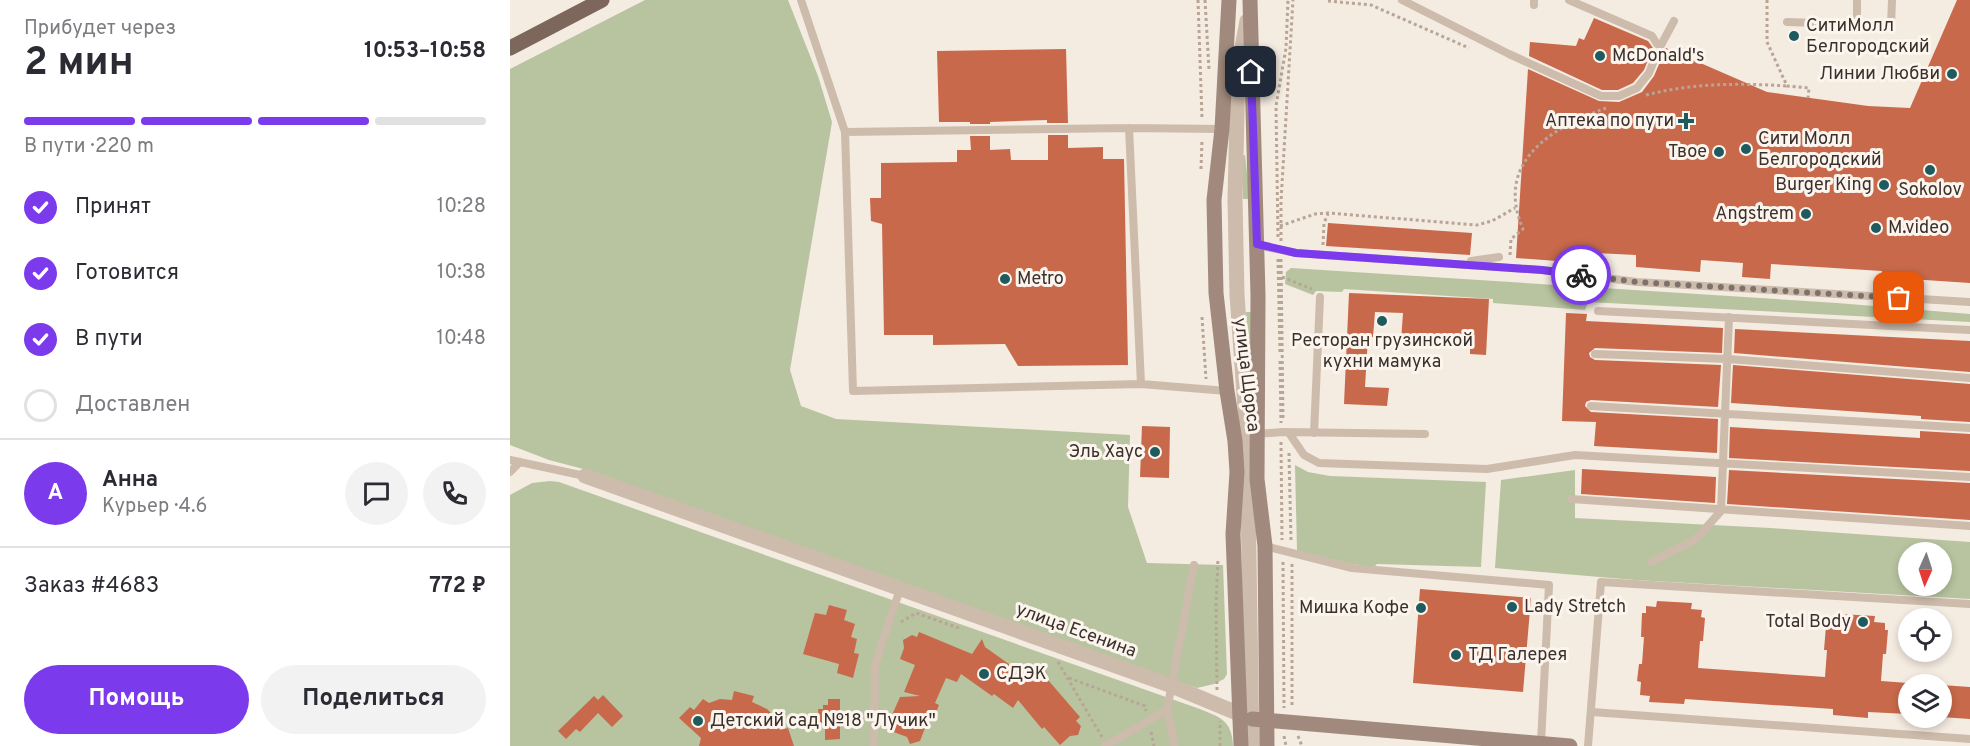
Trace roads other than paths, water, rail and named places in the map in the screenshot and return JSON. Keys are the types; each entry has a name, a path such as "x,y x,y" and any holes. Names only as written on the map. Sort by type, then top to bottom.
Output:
{"main road":[{"path":"510,48 602,0"},
{"name":"улица Щорса","path":"1228,4 1222,129 1214,200 1216,293 1235,441 1237,472 1233,534 1253,718 1267,746"},
{"name":"улица Щорса","path":"1241,746 1253,718 1265,546 1257,479 1257,244 1249,7"},
{"name":"улица Есенина","path":"1253,718 1570,746"}],"street":[{"name":"улица Щорса","path":"1228,4 1238,69"},
{"name":"улица Щорса","path":"1249,7 1238,69 1235,212 1237,295 1247,436 1252,746"},
{"name":"улица Есенина","path":"585,476 1172,686 1253,718"}],"lane":[{"path":"801,0 845,132 854,392 1142,384 1227,391"},
{"path":"1402,0 1509,54 1601,96 1619,96 1637,88 1649,73 1658,48 1674,21"},
{"path":"1569,0 1652,36 1658,48"},
{"path":"1857,0 1857,24"},
{"path":"1891,25 1892,0"},
{"path":"1787,22 1817,23"},
{"path":"1129,128 1142,384"},
{"path":"845,132 1222,129"},
{"path":"1257,244 1296,253 1542,270 1637,282 1970,302"},
{"path":"1323,250 1477,261 1499,257"},
{"path":"1314,433 1320,297"},
{"path":"1598,311 1970,330"},
{"path":"1651,562 1695,540 1721,511 1729,318"},
{"path":"1595,354 1728,359 1970,378"},
{"path":"1591,406 1970,428"},
{"path":"1257,434 1284,432 1425,434"},
{"path":"1284,432 1304,455 1319,463 1486,469 1575,455 1970,477"},
{"path":"510,460 585,476"},
{"path":"510,472 520,462"},
{"path":"1571,499 1721,511 1970,526"},
{"path":"1265,546 1352,568 1550,585 1542,743"},
{"path":"1174,746 1167,711 1194,565"},
{"path":"1588,746 1601,582 1970,604"},
{"path":"874,746 875,665 900,589"},
{"path":"1106,745 1167,711"},
{"path":"1592,712 1970,739"}],"place":[{"name":"СитиМолл Белгородский","path":"1794,36"},
{"name":"McDonald's","path":"1600,56"},
{"name":"Линии Любви","path":"1952,74"},
{"name":"Аптека по пути","path":"1686,121"},
{"name":"Сити Молл Белгородский","path":"1746,149"},
{"name":"Твое","path":"1719,152"},
{"name":"Sokolov","path":"1930,170"},
{"name":"Burger King","path":"1884,185"},
{"name":"Angstrem","path":"1806,214"},
{"name":"M.video","path":"1876,228"},
{"name":"Metro","path":"1005,279"},
{"name":"Ресторан грузинской кухни мамука","path":"1382,321"},
{"name":"Эль Хаус","path":"1155,452"},
{"name":"Lady Stretch","path":"1512,607"},
{"name":"Мишка Кофе","path":"1421,608"},
{"name":"Total Body","path":"1863,622"},
{"name":"ТД Галерея","path":"1456,655"},
{"name":"СДЭК","path":"984,674"},
{"name":"Детский сад №18 \"Лучик\"","path":"698,721"}]}
